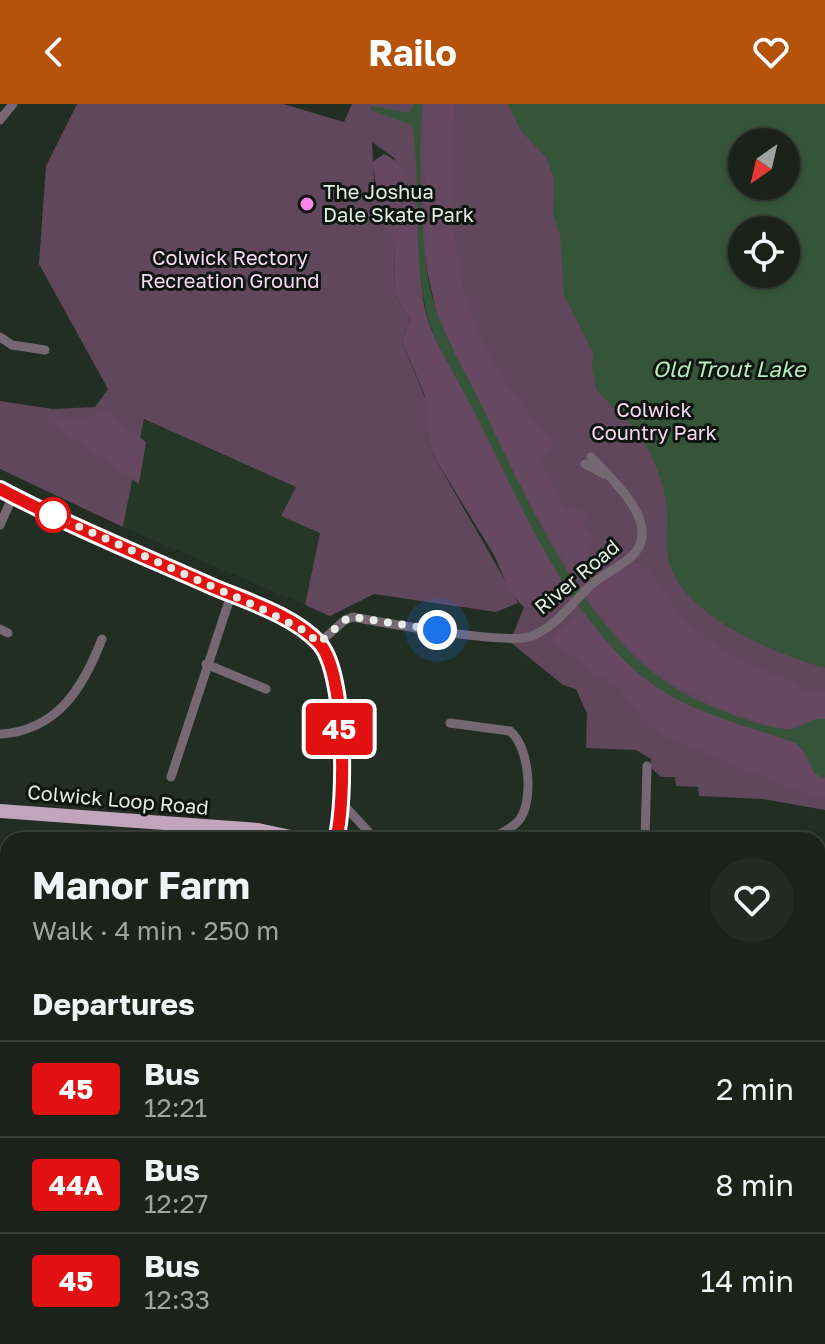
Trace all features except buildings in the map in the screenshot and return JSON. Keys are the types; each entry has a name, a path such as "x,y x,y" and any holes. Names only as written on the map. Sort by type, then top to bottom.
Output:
{"main road":[{"name":"Colwick Loop Road","path":"0,811 267,832"},
{"name":"Colwick Loop Road","path":"232,829 241,832"}],"street":[{"path":"0,120 13,104"},
{"path":"0,337 12,345 45,350"},
{"name":"River Road","path":"319,643 345,620 353,617 527,638 548,628 600,576 634,553 642,523 634,505 588,461"},
{"path":"0,489 231,595 303,630 319,643 329,657 338,689 342,803 337,832"},
{"path":"0,525 13,496"},
{"path":"171,777 231,595"},
{"path":"0,734 30,730 64,708 89,672 102,639"},
{"path":"206,664 266,689"},
{"path":"244,692 248,682"},
{"path":"450,723 510,731 525,749 524,812 517,824 502,832"},
{"path":"175,764 186,768"},
{"path":"645,832 647,766"},
{"path":"646,777 659,777"},
{"path":"342,803 369,832"}],"shaded area":[{"path":"423,104 455,104 453,202 456,245 463,286 476,325 494,363 520,402 554,442 540,461 559,496 566,508 581,510 588,519 583,525 594,538 585,563 572,574 508,465 437,316 427,270"},
{"path":"384,154 398,164 408,180 414,199 424,305 432,330 564,582 525,608 511,594 494,555 429,444 425,396 402,341 410,320 394,292 395,245 381,214 372,162"},
{"path":"106,412 146,442 139,484 42,417 78,419"},
{"path":"144,419 297,488 320,533 305,605 123,527"},
{"path":"632,560 648,569 680,615 710,641 741,662 791,680 805,691 825,691 825,719 785,728 769,726 690,694 635,654 586,596 620,566"},
{"path":"584,610 636,671 695,709 798,744 814,773 825,778 825,797 805,794 661,735 645,722 618,686 593,673 550,639"}],"green space":[{"path":"77,104 283,104 344,122 352,104 825,104 825,810 763,799 699,796 698,787 676,786 675,777 661,777 650,767 651,759 636,750 586,748 587,714 576,689 563,685 510,642 528,597 394,158 372,142 374,182 395,245 394,292 410,320 402,341 426,400 429,444 518,603 496,612 374,594 330,616 305,605 320,533 281,516 296,487 144,419 123,527 0,469 0,401 52,409 95,407 108,389 39,264 46,166"}],"water":[{"path":"413,104 423,104 420,145 422,226 435,307 452,348 542,528 567,571 626,648 661,678 699,701 782,729 825,719 825,778 815,774 806,754 796,743 692,707 654,685 609,644 562,581 438,345 428,319 419,261 412,125 370,110 372,106 410,113"},
{"name":"Old Trout Lake","path":"508,104 825,104 825,668 783,654 736,631 713,617 679,584 668,558 666,498 659,474 648,449 627,420 640,408 635,403 622,416 597,391 592,369 593,353 564,295 560,236 553,213 554,179 546,157 521,131"}],"bus line":[{"name":"45","path":"0,489 260,608 303,630 319,643 329,657 338,689 342,803 338,832"}],"place":[{"name":"The Joshua Dale Skate Park","path":"307,204"}],"route":[{"path":"53,515 260,608 303,630 319,643 345,620 353,617 437,630"}],"park label":[{"name":"Colwick Rectory Recreation Ground","path":"230,270"},
{"name":"Colwick Country Park","path":"654,422"}]}
